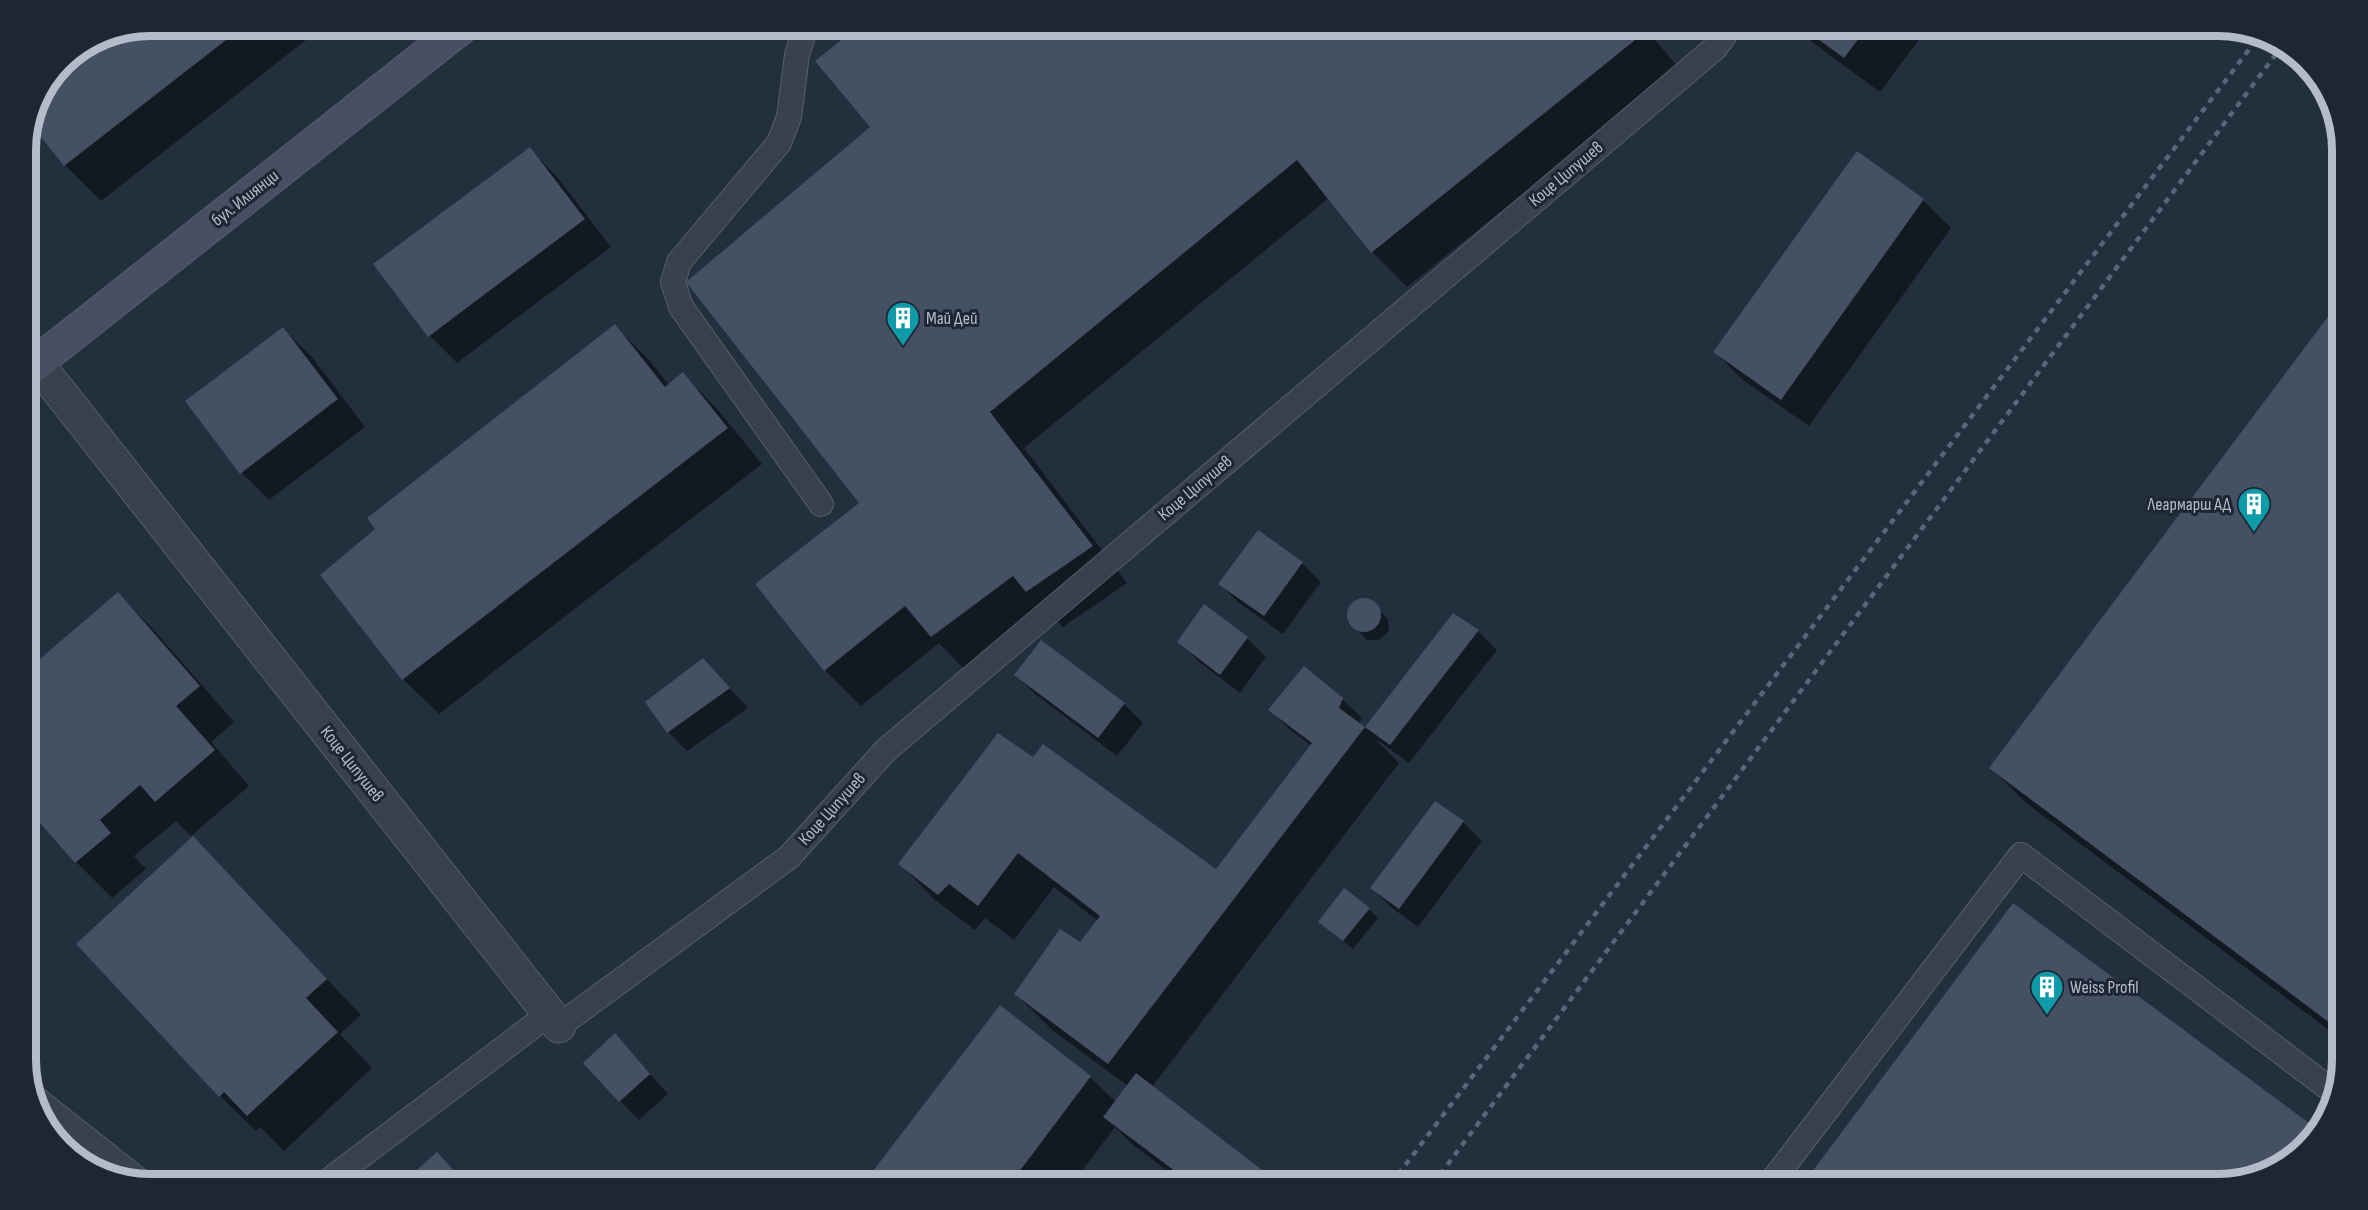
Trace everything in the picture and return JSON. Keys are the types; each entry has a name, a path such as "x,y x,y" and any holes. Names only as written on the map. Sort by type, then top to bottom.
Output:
{"street":[{"name":"бул. Илиянци","path":"36,362 450,36"},
{"name":"Коце Ципушев","path":"36,372 554,1020"}],"lane":[{"path":"803,36 797,56 789,117 779,143 679,262 673,282 681,307 821,504"},
{"name":"Коце Ципушев","path":"554,1020 789,857 886,750 1715,48 1724,36"},
{"path":"1778,1174 2021,855 2328,1088"},
{"path":"339,1174 554,1020"},
{"path":"47,1109 127,1171"}],"building":[{"path":"231,36 64,166 37,132 38,128 45,106 55,87 69,69 87,55 106,45 135,37"},
{"name":"Май Дей","path":"846,36 1640,36 1371,253 1297,160 990,412 1093,546 1026,592 1013,576 931,637 905,606 824,671 755,584 859,503 686,282 870,127 815,61"},
{"path":"1814,36 1860,36 1844,58"},
{"path":"530,147 585,219 428,337 373,264"},
{"path":"1857,151 1924,199 1781,400 1713,352"},
{"name":"Леармарш АД","path":"2332,311 2332,1025 1989,768"},
{"path":"615,324 665,387 683,372 728,428 402,680 320,575 375,529 367,518"},
{"path":"283,327 338,399 240,474 185,401"},
{"path":"1258,530 1303,562 1264,616 1218,584"},
{"path":"118,592 200,686 176,706 215,750 155,802 140,785 100,820 111,833 75,863 36,818 36,662"},
{"path":"1364,598 1376,603 1381,615 1376,627 1364,632 1352,627 1347,615 1352,603"},
{"path":"1204,604 1248,637 1220,675 1177,642"},
{"path":"1453,613 1479,630 1390,745 1365,727"},
{"path":"1041,640 1125,703 1098,738 1014,675"},
{"path":"703,658 730,688 667,733 645,702"},
{"path":"1304,666 1343,698 1339,708 1365,727 1108,1064 1014,994 1060,929 1080,942 1100,916 1018,853 978,906 949,884 938,895 898,864 998,733 1033,757 1043,744 1216,869 1312,743 1268,710"},
{"path":"1435,801 1464,821 1399,909 1370,888"},
{"path":"193,836 327,979 306,998 338,1032 247,1116 224,1092 219,1097 76,944"},
{"path":"1344,888 1370,908 1343,941 1318,922"},
{"name":"Weiss Profil","path":"2013,903 2312,1125 2293,1146 2275,1159 2248,1170 2233,1173 1810,1174"},
{"path":"1000,1005 1091,1076 1018,1174 871,1174"},
{"path":"615,1033 650,1074 619,1102 583,1063"},
{"path":"1136,1073 1267,1174 1179,1174 1103,1117"},
{"path":"437,1152 457,1174 412,1174"}],"railway":[{"path":"1399,1174 2254,42"},
{"path":"1440,1174 2277,53"}],"place":[{"name":"Май Дей","path":"903,347"},
{"name":"Леармарш АД","path":"2254,533"},
{"name":"Weiss Profil","path":"2047,1016"}]}
